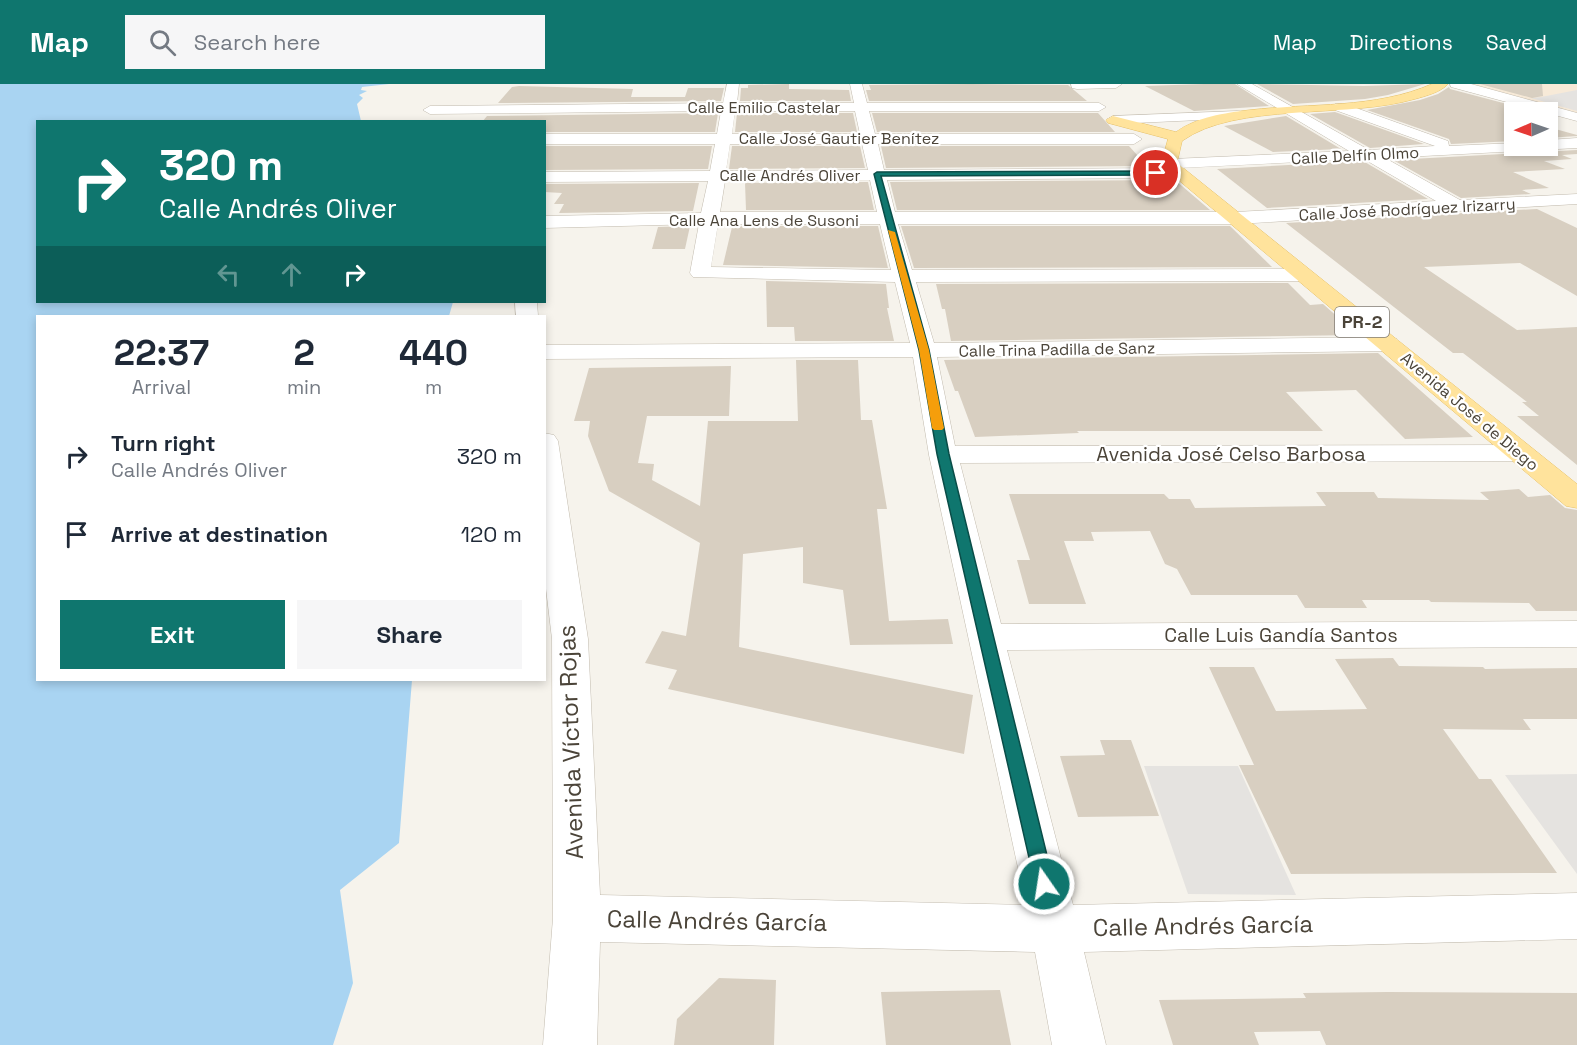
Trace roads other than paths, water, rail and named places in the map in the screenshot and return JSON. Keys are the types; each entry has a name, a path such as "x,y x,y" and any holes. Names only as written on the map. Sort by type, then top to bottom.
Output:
{"main road":[{"path":"1174,168 1171,148 1178,137 1207,122 1238,115 1367,105 1410,97 1442,84"},
{"path":"1113,120 1178,137"},
{"name":"Avenida José de Diego","path":"1174,168 1577,499"}],"street":[{"path":"733,84 728,107 726,138 700,273 903,276 1304,275"},
{"path":"1077,84 1116,84"},
{"name":"Avenida José de Diego","path":"1077,84 1098,107 1145,149 1174,168"},
{"path":"1243,84 1457,206"},
{"path":"1456,84 1577,117"},
{"path":"1497,84 1493,85 1554,101 1564,99"},
{"path":"427,93 425,102 434,116"},
{"path":"859,95 888,220 924,350 943,454 1055,929 1079,1045"},
{"name":"Calle Emilio Castelar","path":"434,116 728,107 859,95 1098,107"},
{"path":"1340,107 1459,150"},
{"path":"1113,120 1238,115"},
{"name":"Calle José Gautier Benítez","path":"546,139 1134,139"},
{"path":"1558,145 1577,144"},
{"name":"Calle Delfín Olmo","path":"1174,168 1368,154 1504,148"},
{"name":"Calle Andrés Oliver","path":"546,177 1174,168"},
{"name":"Calle José Rodríguez Irizarry","path":"1236,218 1577,199"},
{"name":"Calle Ana Lens de Susoni","path":"546,222 710,218 888,220 1236,218"},
{"name":"Calle Trina Padilla de Sanz","path":"546,352 1389,344"},
{"name":"Avenida José Celso Barbosa","path":"943,454 1520,453"},
{"name":"Avenida Víctor Rojas","path":"546,456 570,639 577,918 570,1045"},
{"name":"Calle Luis Gandía Santos","path":"985,637 1577,634"},
{"name":"Calle Andrés García","path":"577,918 1055,929 1577,916"}],"water":[{"path":"0,84 389,84 362,87 361,90 367,91 359,95 363,98 357,104 361,120 36,120 36,303 453,303 449,315 36,315 36,681 412,681 399,843 340,890 353,983 333,1045 0,1045"}]}
